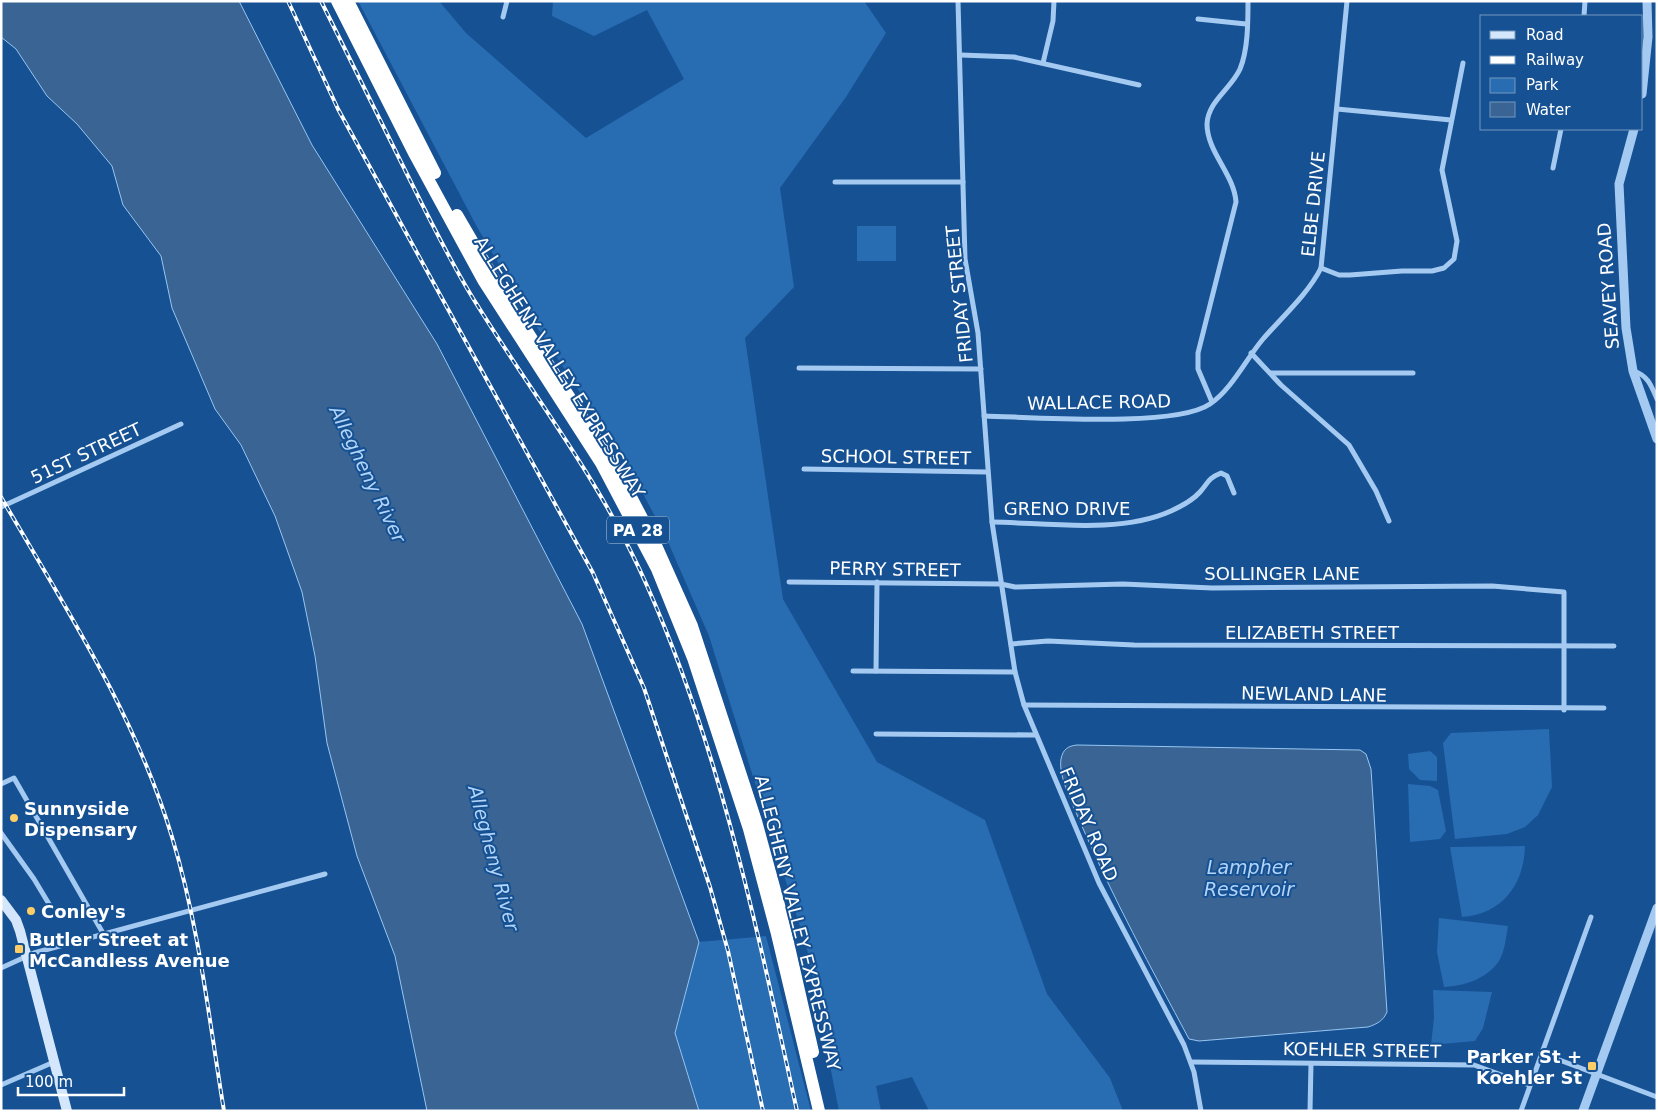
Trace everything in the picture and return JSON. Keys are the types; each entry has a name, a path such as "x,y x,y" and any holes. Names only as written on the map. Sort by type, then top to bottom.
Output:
{"highway":[{"name":"ALLEGHENY VALLEY EXPRESSWAY","path":"337,1 415,155 483,280 602,463 657,569 693,658 749,829 777,934 819,1111"},
{"name":"ALLEGHENY VALLEY EXPRESSWAY","path":"348,1 456,213 504,294 619,474 672,580 692,626 756,821 782,916 827,1111"}],"main road":[{"path":"1,900 16,920 68,1111"}],"street":[{"path":"503,16 507,1"},
{"name":"FRIDAY STREET","path":"958,1 961,55 965,259 976,312 987,472 1001,584"},
{"path":"1042,62 1053,21 1054,1"},
{"path":"1212,402 1198,369 1198,353 1236,202 1234,187 1208,133 1208,119 1214,104 1237,75 1241,66 1248,1"},
{"name":"ELBE DRIVE","path":"1212,402 1311,283 1321,268 1347,1"},
{"path":"1584,15 1585,1"},
{"path":"1643,86 1648,45 1647,1"},
{"path":"1198,19 1246,24"},
{"path":"961,55 1008,56 1139,85"},
{"path":"1321,268 1339,274 1350,275 1432,271 1444,268 1450,264 1457,251 1457,241 1442,170 1463,62"},
{"path":"1337,109 1451,120"},
{"path":"1553,168 1561,130"},
{"name":"SEAVEY ROAD","path":"1634,130 1622,170 1619,193 1627,334 1633,371 1657,439"},
{"path":"835,182 963,182"},
{"path":"1251,353 1349,445 1376,491 1389,521"},
{"path":"800,368 981,369"},
{"path":"1633,371 1642,374 1649,380 1657,399"},
{"path":"1271,373 1413,373"},
{"name":"WALLACE ROAD","path":"984,416 1137,418 1196,412 1212,402"},
{"name":"51ST STREET","path":"1,507 182,424"},
{"name":"SCHOOL STREET","path":"804,469 987,472"},
{"name":"GRENO DRIVE","path":"992,522 1125,525 1149,519 1190,502 1201,491 1209,478 1221,473 1227,476 1234,493"},
{"name":"PERRY STREET","path":"789,582 1001,584"},
{"path":"876,671 877,582"},
{"name":"SOLLINGER LANE","path":"1001,584 1015,587 1123,584 1212,588 1492,586 1564,592 1564,647"},
{"name":"FRIDAY ROAD","path":"1001,584 1015,672 1024,705 1099,883 1184,1045 1191,1062 1201,1111"},
{"name":"ELIZABETH STREET","path":"1011,644 1048,641 1144,645 1614,646"},
{"path":"1564,647 1564,710"},
{"path":"852,671 1015,672"},
{"name":"NEWLAND LANE","path":"1024,705 1564,710 1604,708"},
{"path":"876,734 1036,735"},
{"path":"1,784 14,778 104,935"},
{"path":"1,832 49,904"},
{"path":"1,968 27,956 325,874"},
{"path":"1583,1111 1657,908"},
{"path":"1521,1111 1591,917"},
{"path":"1541,1053 1657,1098"},
{"path":"1,1085 54,1062"},
{"name":"KOEHLER STREET","path":"1191,1062 1474,1065 1529,1085"},
{"path":"1310,1111 1311,1064"}],"green space":[{"path":"358,1 439,1 466,33 586,138 684,79 647,10 594,36 552,16 553,1 864,1 886,33 846,97 780,188 794,287 745,338 783,599 877,762 985,820 1047,994 1110,1078 1123,1111 929,1111 912,1077 876,1086 881,1111 839,1111 807,949 709,636 665,535 626,462 530,317 477,227"},
{"path":"857,226 896,226 896,261 857,261"},
{"path":"1549,729 1552,787 1538,815 1525,827 1507,834 1455,839 1443,743 1451,733"},
{"path":"1430,751 1437,757 1437,781 1420,780 1409,769 1408,754"},
{"path":"1408,784 1430,786 1438,790 1446,831 1440,839 1410,842"},
{"path":"1525,846 1524,860 1520,873 1508,895 1489,910 1476,915 1462,917 1450,847"},
{"path":"1439,918 1508,926 1503,953 1499,961 1482,977 1467,983 1444,987 1437,952"},
{"path":"766,936 811,1111 699,1111 675,1033 699,942"},
{"path":"1433,990 1492,992 1483,1028 1475,1041 1431,1045 1434,1018"}],"water":[{"name":"Allegheny River","path":"1,1 239,1 312,145 437,344 582,624 699,942 675,1033 699,1111 427,1111 395,956 357,856 327,743 315,656 302,592 275,516 241,445 215,409 172,308 161,256 123,205 112,166 77,124 47,96 16,49 1,37"},
{"name":"Lampher Reservoir","path":"1077,745 1360,750 1366,754 1371,769 1387,1012 1384,1018 1368,1027 1199,1041 1189,1039 1119,906 1067,792 1062,774 1061,759 1066,749"}],"railway":[{"path":"288,1 338,109 593,573 644,688 710,887 728,951 763,1111"},
{"path":"321,1 452,262 494,332 587,474 609,511 648,588 674,651 697,715 736,846 768,978 797,1111"},
{"path":"1,497 97,662 139,747 157,792 172,837 189,904 224,1111"}],"place":[{"name":"Sunnyside Dispensary","path":"14,818"},
{"name":"Conley's","path":"31,911"},
{"name":"Butler Street at McCandless Avenue","path":"19,949"},
{"name":"Parker St + Koehler St","path":"1592,1066"}]}
